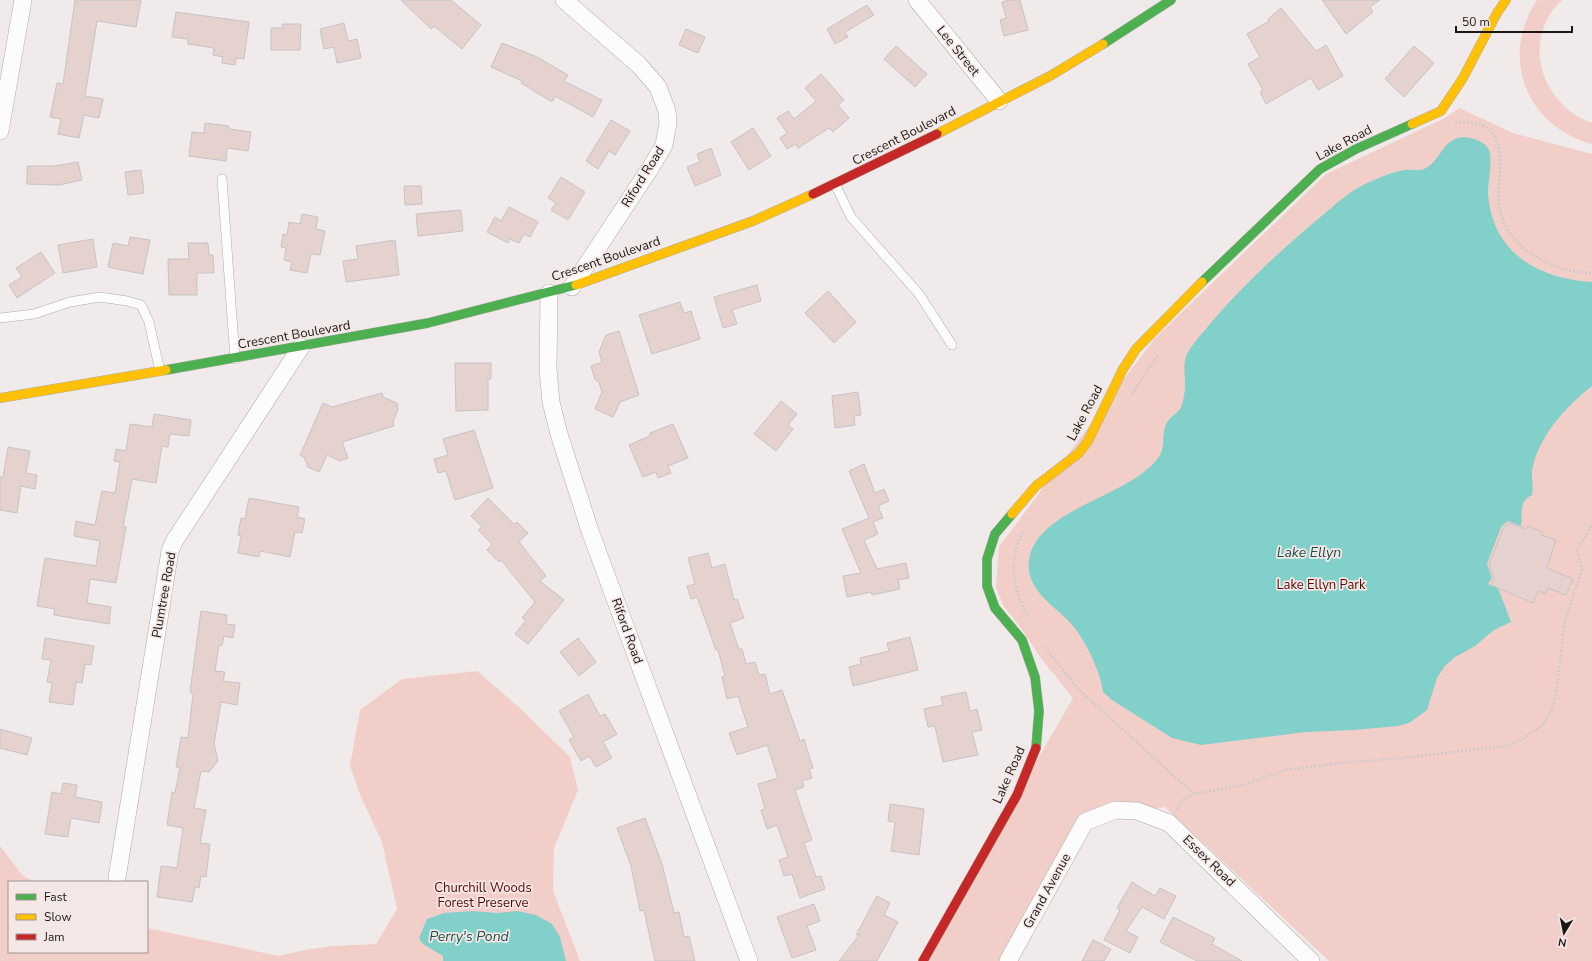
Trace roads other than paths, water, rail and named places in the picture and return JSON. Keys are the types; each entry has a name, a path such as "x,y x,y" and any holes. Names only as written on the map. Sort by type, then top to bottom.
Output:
{"street":[{"path":"0,131 23,0"},
{"name":"Riford Road","path":"564,0 639,65 658,87 667,110 668,123 664,144 651,167 572,287"},
{"name":"Lee Street","path":"917,0 999,101"},
{"name":"Crescent Boulevard","path":"0,398 301,348 428,323 572,287 753,221 836,184 1050,76 1151,6 1171,0"},
{"name":"Lake Road","path":"923,961 1017,795 1036,750 1039,711 1035,677 1022,640 995,608 987,586 987,559 995,534 1036,486 1079,453 1088,441 1122,369 1136,349 1230,254 1320,170 1356,149 1441,111 1463,78 1497,13 1506,0"},
{"name":"Riford Road","path":"549,293 549,382 551,402 559,434 590,530 749,961"},
{"name":"Plumtree Road","path":"117,878 170,551 175,540 301,348"},
{"name":"Essex Road","path":"1085,822 1115,810 1137,811 1170,823 1311,961"},
{"name":"Grand Avenue","path":"1008,961 1085,822"}],"lane":[{"path":"222,179 235,359"},
{"path":"836,184 851,217 919,294 952,345"},
{"path":"0,318 34,314 70,302 100,297 141,305 149,322 160,372"}],"water":[{"name":"Lake Ellyn","path":"1463,137 1471,138 1483,143 1490,153 1491,162 1488,193 1491,214 1498,231 1508,246 1521,258 1536,268 1553,275 1572,280 1592,282 1592,386 1572,403 1554,423 1547,434 1535,457 1532,470 1532,495 1523,504 1521,526 1508,521 1501,527 1487,564 1492,578 1488,584 1498,588 1511,622 1494,630 1475,646 1455,657 1444,667 1437,678 1427,710 1409,723 1398,726 1354,730 1306,732 1201,745 1172,738 1112,700 1103,692 1096,667 1079,633 1067,619 1044,598 1032,581 1029,571 1029,560 1036,542 1049,528 1066,515 1127,483 1145,471 1158,458 1162,451 1166,424 1169,419 1180,409 1183,403 1185,390 1184,367 1187,354 1197,339 1222,310 1264,267 1352,191 1394,172 1424,169 1434,161 1445,146 1455,139"},
{"name":"Perry's Pond","path":"473,911 497,913 517,911 536,915 552,924 560,937 566,961 443,961 443,956 423,944 419,938 427,919 444,913"}],"park label":[{"name":"Lake Ellyn Park","path":"1321,585"},
{"name":"Churchill Woods Forest Preserve","path":"483,896"}]}
